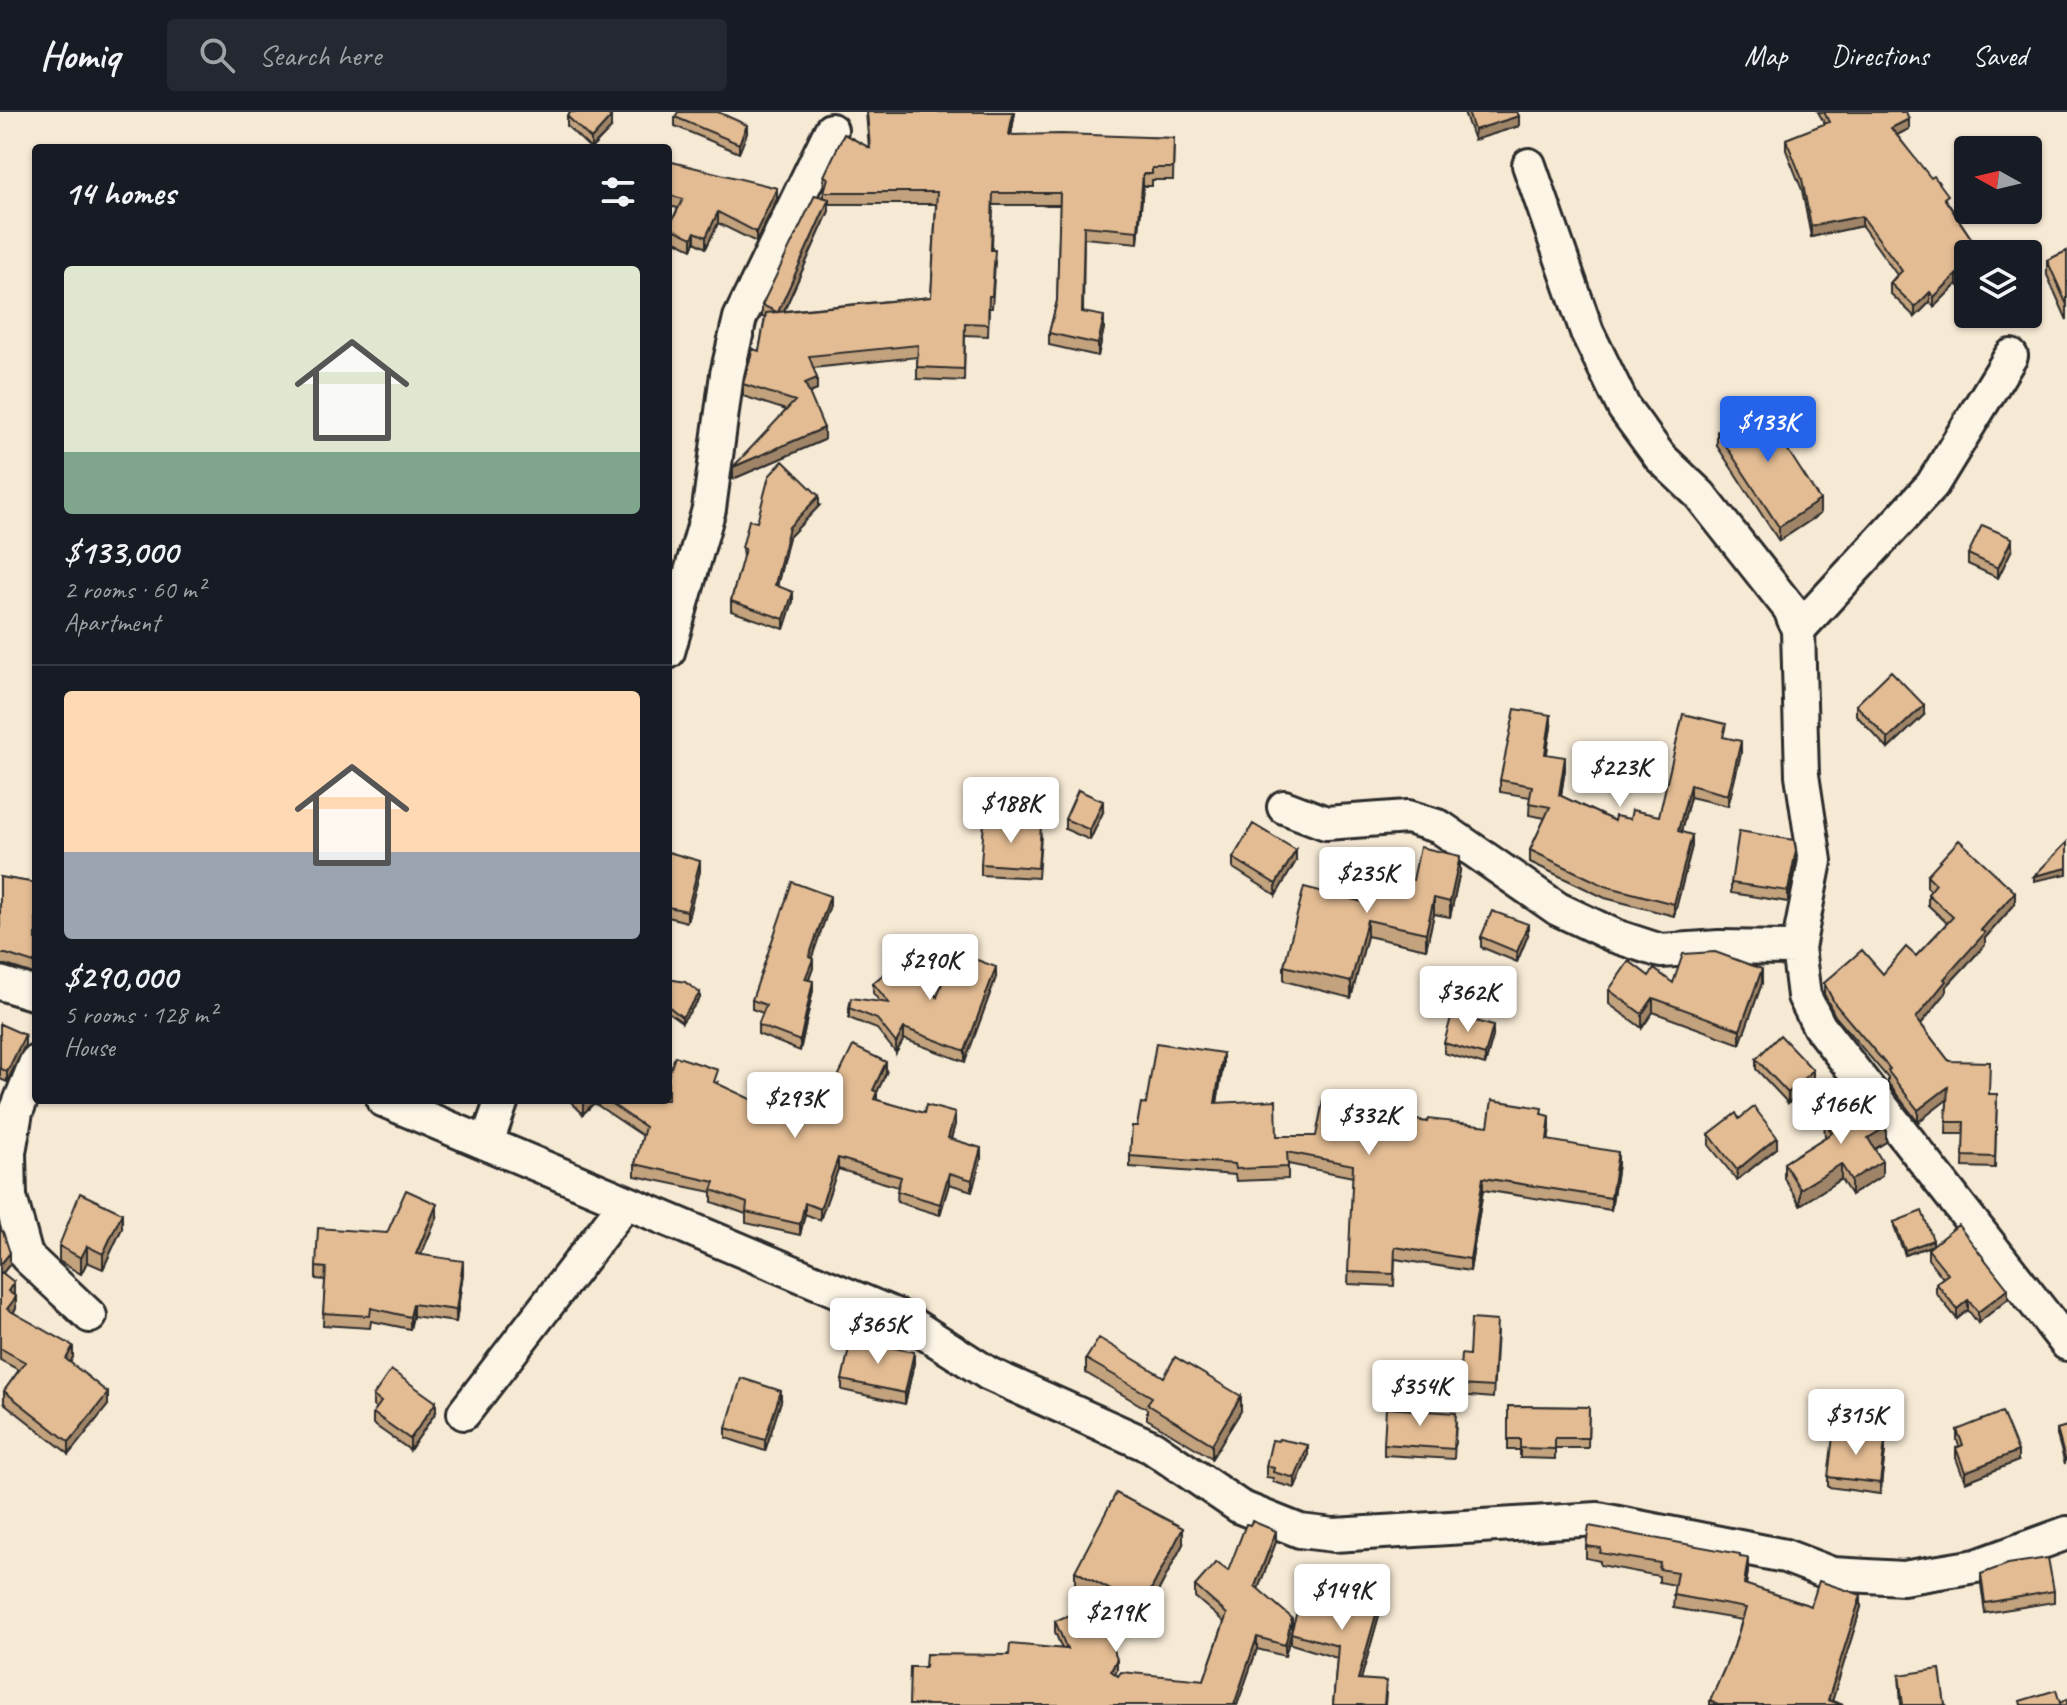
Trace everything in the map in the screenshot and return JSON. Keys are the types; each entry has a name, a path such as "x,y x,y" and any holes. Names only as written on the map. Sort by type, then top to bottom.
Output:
{"street":[{"path":"672,638 709,509 727,374 740,318 831,130"},
{"path":"1529,165 1587,332 1624,408 1660,457 1709,506 1790,609 1798,630 1802,775 1815,861 1798,948 1804,996 1819,1026 2067,1344"},
{"path":"1798,630 1932,485 2011,356"},
{"path":"1284,807 1326,823 1408,817 1440,827 1558,909 1615,936 1661,951 1719,947 1798,948"},
{"path":"0,983 32,993"},
{"path":"32,1072 16,1112 4,1158 10,1197 26,1256 90,1316"},
{"path":"393,1104 900,1317 989,1374 1152,1447 1240,1507 1300,1531 1334,1535 1598,1519 1785,1556 1832,1574 1903,1578 1976,1566 2067,1533"},
{"path":"487,1142 501,1104"},
{"path":"464,1413 626,1202"}],"building":[{"path":"571,112 605,112 611,117 591,139 567,116"},
{"path":"678,112 718,112 747,125 739,144 675,117"},
{"path":"867,112 1013,112 1009,135 1174,138 1173,168 1152,168 1152,174 1143,174 1138,231 1084,226 1082,312 1104,316 1098,344 1049,333 1057,301 1060,193 993,193 991,250 995,250 988,324 965,323 964,369 917,367 918,345 809,356 817,378 805,383 824,428 733,467 795,401 743,384 753,349 759,351 766,313 777,312 762,305 815,195 829,199 778,312 931,297 937,192 824,192 828,178 824,176 844,134 870,148"},
{"path":"1468,112 1517,112 1519,116 1474,130"},
{"path":"1824,112 1906,112 1909,119 1891,128 1948,195 1944,198 1954,213 1954,224 1962,224 1973,240 1954,240 1954,277 1934,297 1930,292 1915,307 1890,283 1902,271 1862,216 1811,226 1802,179 1786,139 1829,122"},
{"path":"672,162 777,188 756,232 718,212 706,237 695,232 692,238 672,228 672,221 683,199 672,196"},
{"path":"2067,251 2067,305 2047,260"},
{"path":"1755,399 1820,500 1779,527 1717,432"},
{"path":"783,461 819,496 789,527 775,585 793,592 784,619 731,601 749,520 757,522 769,476"},
{"path":"1982,525 2012,538 1998,568 1968,554"},
{"path":"1891,671 1924,705 1888,739 1856,705"},
{"path":"1515,709 1551,715 1545,754 1565,757 1559,795 1614,821 1615,816 1630,819 1632,810 1659,816 1683,714 1726,724 1723,737 1741,741 1728,795 1690,785 1678,831 1692,835 1674,904 1605,886 1530,850 1550,807 1529,803 1532,786 1500,780"},
{"path":"1078,790 1103,801 1090,830 1065,819"},
{"path":"984,822 1041,826 1038,868 981,864"},
{"path":"1253,824 1296,850 1276,884 1233,858"},
{"path":"1739,831 1794,840 1796,850 1788,891 1731,883"},
{"path":"1959,840 2015,892 1981,930 1985,933 1944,979 1946,981 1916,1018 1949,1061 1990,1062 1989,1094 1997,1094 1995,1157 1963,1156 1964,1122 1946,1122 1948,1087 1918,1110 1888,1071 1890,1069 1835,1004 1824,983 1862,950 1883,974 1906,947 1916,956 1953,917 1928,894 1936,884 1927,875"},
{"path":"2067,842 2067,868 2034,876"},
{"path":"1420,847 1460,856 1450,902 1434,898 1426,933 1367,920 1351,982 1284,966 1304,887 1367,903 1374,872 1413,880"},
{"path":"672,853 700,861 687,911 672,908"},
{"path":"0,877 32,882 32,962 0,954"},
{"path":"792,882 830,896 809,957 813,959 805,979 813,981 800,1041 758,1025 766,1005 752,1000"},
{"path":"1492,911 1528,924 1517,952 1481,937"},
{"path":"1715,952 1762,969 1740,1030 1653,998 1642,1014 1609,990 1629,961 1649,976 1654,969 1673,983 1683,954"},
{"path":"964,955 996,967 965,1051 904,1028 896,1043 877,1019 849,1008 851,998 889,1003 873,983 906,956 937,997 946,972 956,976"},
{"path":"672,980 685,982 700,993 682,1017 672,1009"},
{"path":"1452,1014 1493,1026 1485,1055 1444,1043"},
{"path":"0,1024 25,1035 7,1072 0,1068"},
{"path":"1780,1035 1813,1070 1788,1093 1756,1059"},
{"path":"1156,1043 1223,1053 1215,1103 1276,1100 1277,1136 1316,1136 1323,1101 1427,1122 1428,1119 1488,1126 1492,1100 1542,1108 1541,1114 1550,1116 1547,1140 1618,1152 1611,1198 1483,1178 1470,1259 1395,1247 1394,1274 1348,1272 1353,1165 1287,1152 1288,1167 1236,1169 1235,1164 1130,1156 1132,1126 1137,1126 1141,1103 1146,1104"},
{"path":"853,1046 886,1062 873,1090 877,1092 874,1099 924,1113 926,1105 955,1113 948,1138 981,1148 972,1180 949,1173 940,1204 897,1191 901,1177 838,1158 820,1209 805,1203 800,1224 746,1212 747,1203 712,1190 715,1182 635,1164 645,1127 612,1104 672,1104 672,1065 675,1056 718,1070 714,1082 806,1125 814,1107 822,1110"},
{"path":"1862,1097 1886,1127 1868,1138 1882,1161 1851,1180 1841,1164 1800,1189 1784,1163 1832,1133 1824,1121"},
{"path":"1754,1107 1777,1137 1737,1170 1709,1134 1736,1113 1739,1119"},
{"path":"406,1190 437,1204 416,1254 463,1261 456,1310 413,1304 410,1317 371,1308 370,1316 323,1313 326,1268 316,1267 318,1228 387,1233"},
{"path":"80,1193 122,1213 103,1254 87,1246 81,1258 59,1246"},
{"path":"1922,1211 1933,1240 1905,1250 1894,1222"},
{"path":"1958,1225 2008,1289 1978,1312 1968,1300 1957,1309 1936,1283 1948,1274 1928,1249"},
{"path":"0,1230 10,1253 0,1265"},
{"path":"0,1271 14,1282 8,1291 16,1297 7,1309 73,1346 66,1359 108,1393 69,1442 4,1391 25,1362 0,1348"},
{"path":"1471,1319 1497,1321 1493,1387 1459,1385 1461,1354 1469,1355"},
{"path":"1099,1338 1164,1377 1175,1357 1241,1396 1212,1444 1147,1404 1152,1397 1086,1359"},
{"path":"851,1339 914,1352 905,1393 842,1380"},
{"path":"391,1370 436,1402 410,1439 373,1413 381,1402 373,1396"},
{"path":"741,1378 781,1391 765,1440 726,1428"},
{"path":"1508,1406 1589,1407 1588,1438 1555,1438 1555,1449 1520,1448 1520,1439 1508,1439"},
{"path":"1386,1408 1456,1413 1454,1449 1384,1444"},
{"path":"2002,1412 2018,1451 1965,1472 1956,1448 1963,1445 1957,1430"},
{"path":"2067,1426 2067,1459 2065,1459 2057,1429"},
{"path":"1834,1428 1864,1432 1864,1438 1885,1441 1880,1483 1828,1477"},
{"path":"1272,1440 1308,1445 1295,1478 1273,1472 1274,1468 1266,1466"},
{"path":"1116,1493 1183,1528 1142,1607 1075,1571"},
{"path":"1252,1521 1276,1531 1255,1586 1292,1618 1285,1645 1257,1637 1234,1705 909,1705 910,1667 925,1667 926,1654 1009,1655 1010,1644 1067,1649 1055,1621 1094,1604 1117,1659 1111,1671 1118,1676 1121,1672 1204,1680 1227,1614 1195,1586 1216,1562 1228,1571 1246,1524 1250,1525"},
{"path":"1589,1526 1740,1554 1740,1557 1748,1558 1744,1584 1811,1606 1819,1581 1861,1595 1828,1700 1843,1705 1718,1705 1710,1701 1734,1647 1746,1608 1673,1595 1677,1572 1659,1569 1660,1563 1600,1553 1601,1548 1586,1546"},
{"path":"2048,1558 2054,1591 1985,1603 1981,1574 2008,1564"},
{"path":"1309,1569 1383,1590 1358,1679 1386,1681 1384,1705 1333,1705 1338,1646 1291,1633"},
{"path":"1940,1669 1945,1705 1903,1705 1899,1675"},
{"path":"2056,1690 2060,1703 2067,1699 2067,1705 2021,1705 2020,1701"}]}
